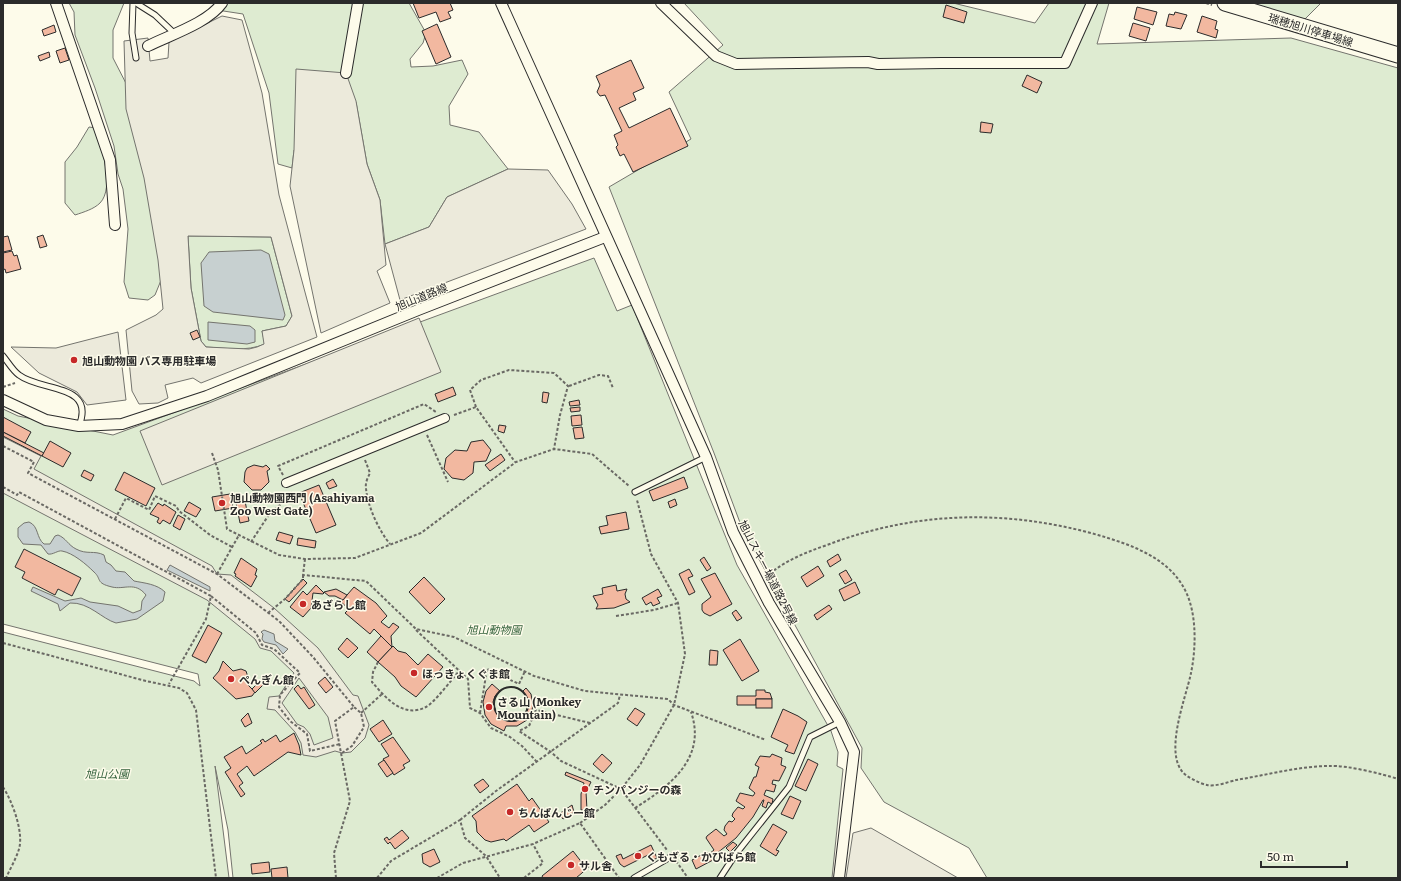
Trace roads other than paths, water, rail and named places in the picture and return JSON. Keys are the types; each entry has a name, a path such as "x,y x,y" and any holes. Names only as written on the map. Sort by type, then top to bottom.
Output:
{"main road":[{"name":"瑞穂旭川停車場線","path":"1225,3 1398,55"}],"street":[{"path":"56,3 110,160 115,225"},
{"path":"148,46 203,20 217,10 222,3"},
{"path":"346,73 358,3"},
{"path":"501,3 586,190 605,236"},
{"path":"662,3 716,56 736,64 868,62 878,64 942,62 1065,63 1092,3"},
{"name":"旭山道路線","path":"3,400 46,420 79,426 122,424 207,396 605,236"},
{"name":"旭山スキー場道路2号線","path":"605,236 706,457 733,532 740,547 769,603 840,722 854,752 839,878"},
{"path":"286,483 445,418"}],"lane":[{"path":"136,58 132,33 134,3 155,15 174,33"},
{"path":"3,356 19,376 72,394 81,404 82,418 79,426"},
{"path":"635,492 706,457"},
{"path":"720,878 735,855 789,787 810,737 840,722"},
{"path":"634,878 672,856"}],"place":[{"name":"旭山動物園 バス専用駐車場","path":"74,360"},
{"name":"旭山動物園西門 (Asahiyama Zoo West Gate)","path":"222,503"},
{"name":"あざらし館","path":"303,604"},
{"name":"ほっきょくぐま館","path":"414,673"},
{"name":"ぺんぎん館","path":"231,679"},
{"name":"さる山 (Monkey Mountain)","path":"489,707"},
{"name":"チンパンジーの森","path":"585,789"},
{"name":"ちんぱんじー館","path":"510,812"},
{"name":"くもざる・かぴばら館","path":"638,856"},
{"name":"サル舎","path":"571,865"}],"park label":[{"name":"旭山動物園","path":"494,629"},
{"name":"旭山公園","path":"107,773"}]}
